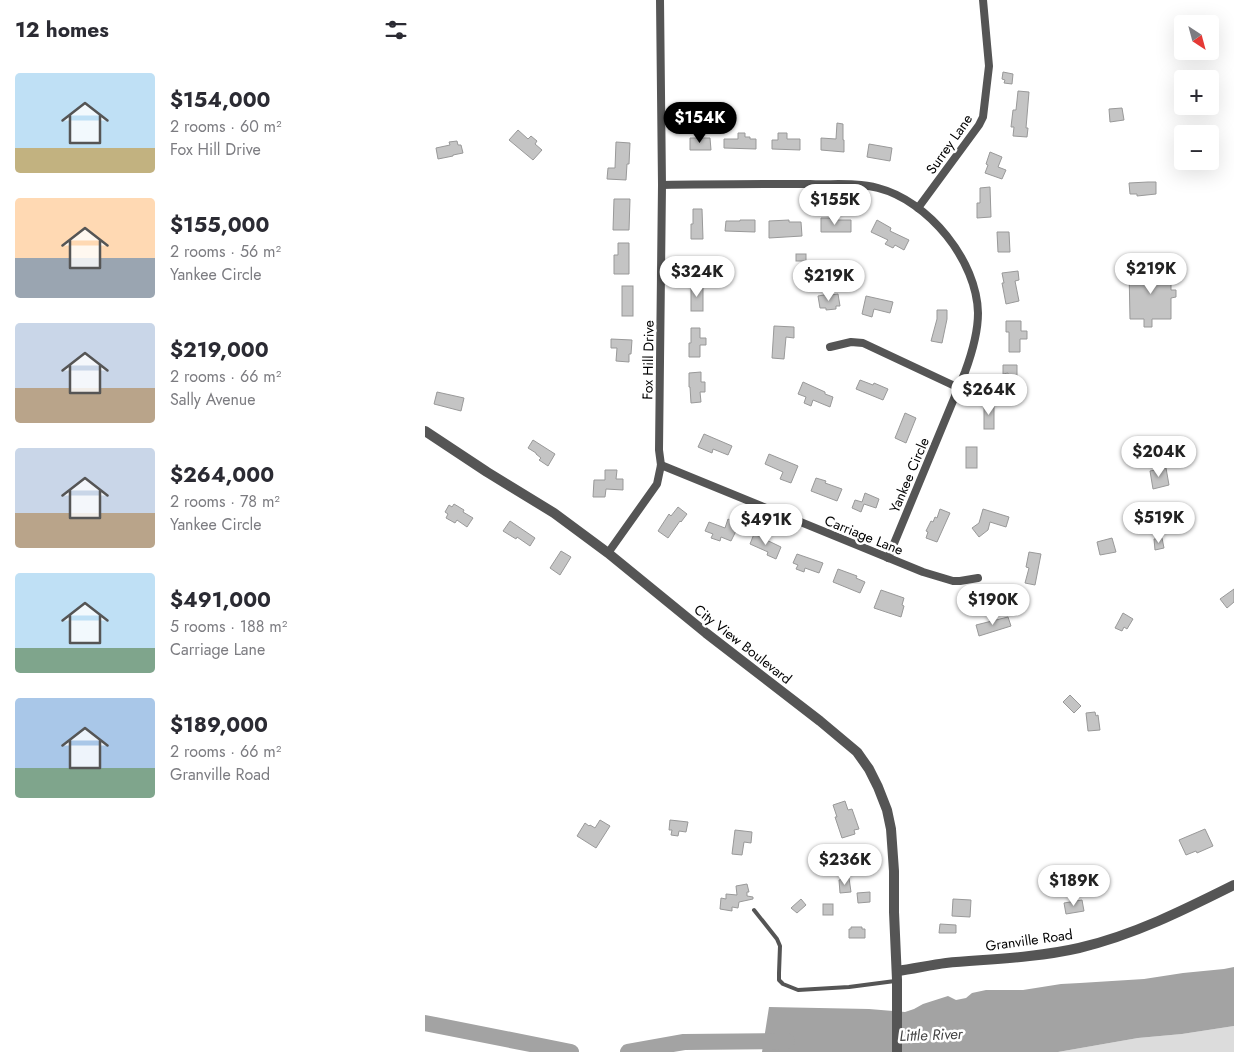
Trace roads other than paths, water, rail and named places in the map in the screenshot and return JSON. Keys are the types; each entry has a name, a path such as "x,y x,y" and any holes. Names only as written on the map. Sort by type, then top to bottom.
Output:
{"street":[{"name":"Fox Hill Drive","path":"608,553 657,484 661,465 659,450 662,184 660,0"},
{"name":"Surrey Lane","path":"918,208 979,126 983,116 989,66 983,0"},
{"name":"Yankee Circle","path":"662,184 752,183 869,186 882,189 918,208 937,224 949,237 969,270 976,291 978,314 976,336 970,358 888,558"},
{"path":"830,347 851,342 863,343 959,388"},
{"name":"City View Boulevard","path":"425,431 554,513 608,553 857,752 869,770 887,810 891,829 897,976"},
{"name":"Carriage Lane","path":"661,465 923,572 953,581 978,578"},
{"name":"Granville Road","path":"897,976 945,964 1030,956 1111,939 1148,926 1234,884"},
{"path":"897,976 897,1052"}],"lane":[{"path":"754,910 777,939 780,946 779,980 783,984 798,990 849,987 897,976"}],"water":[{"path":"1234,967 1234,1026 1138,1038 1058,1052 762,1052 769,1007 869,1009 905,1012 948,996 956,1000 966,998 972,993 986,990 1023,990 1061,984 1144,979"}],"waterway":[{"name":"Little River","path":"425,1023 571,1052"},
{"name":"Little River","path":"628,1052 684,1042 787,1041"}]}
